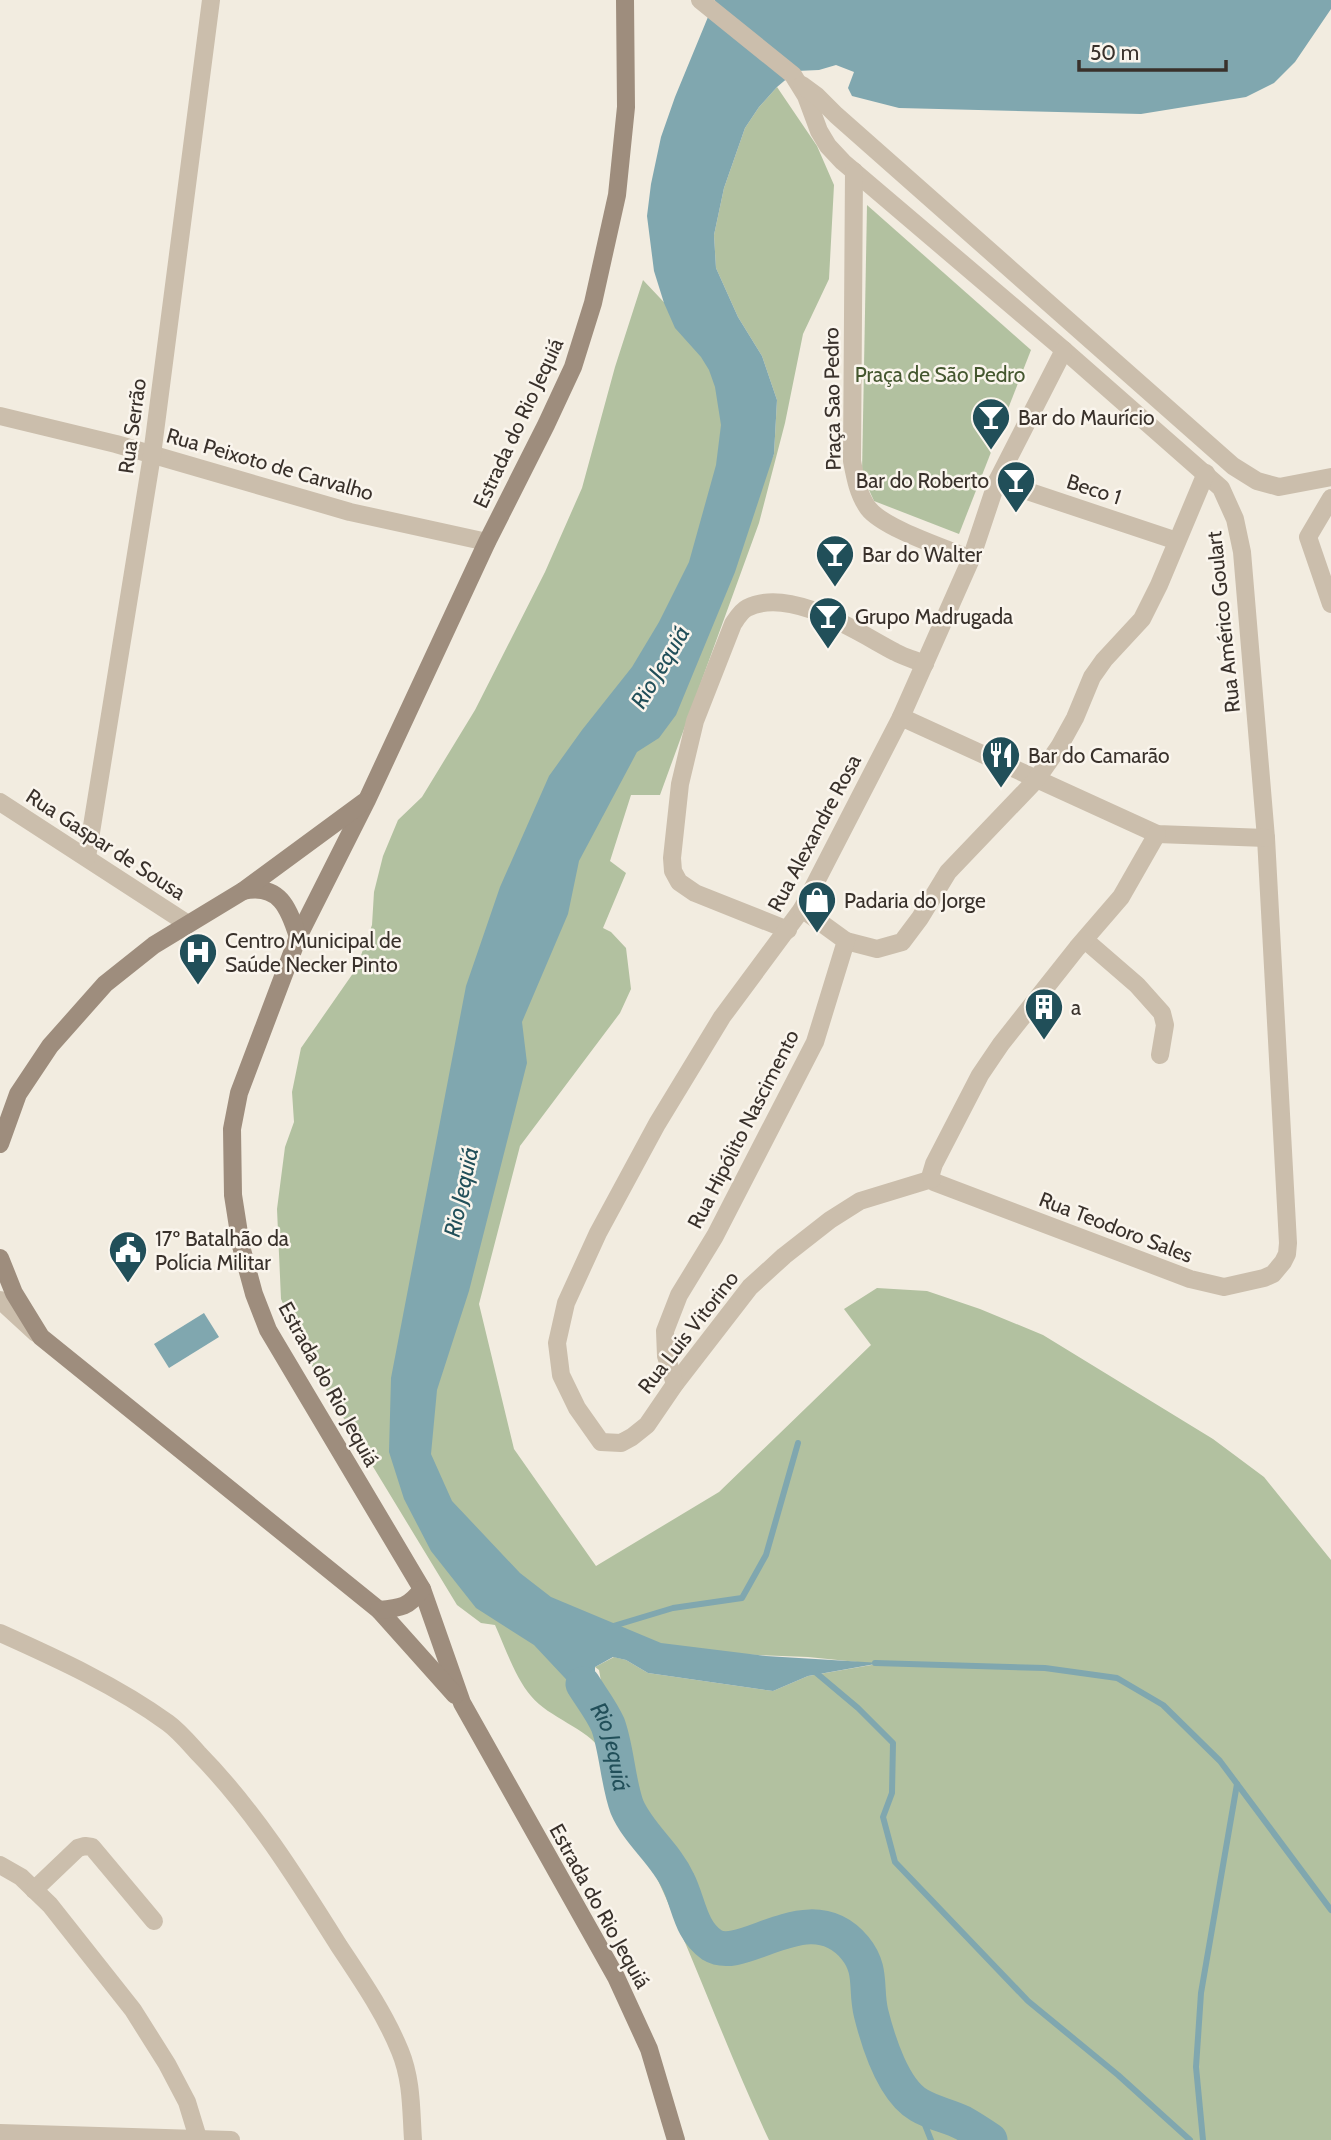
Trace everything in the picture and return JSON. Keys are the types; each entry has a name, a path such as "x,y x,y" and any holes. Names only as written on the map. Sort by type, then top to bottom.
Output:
{"main road":[{"name":"Estrada do Rio Jequiá","path":"625,0 625,130 617,195 593,303 573,367 487,542 367,800 298,937 239,1093 231,1167 241,1246 254,1294 268,1330 422,1589 462,1703 616,1977 649,2049 676,2140"},
{"name":"Estrada do Rio Jequiá","path":"0,1143 18,1094 50,1046 105,984 154,945 243,891 367,800"},
{"path":"243,891 267,892 282,900 290,912 298,937"},
{"name":"Estrada do Rio Jequiá","path":"0,1258 14,1293 41,1337 380,1610 462,1703"},
{"path":"380,1610 406,1606 422,1589"}],"street":[{"name":"Rua Serrão","path":"87,857 152,454 211,0"},
{"name":"Rua Américo Goulart","path":"700,0 796,79 828,146 854,171 1222,488 1235,519 1242,552 1266,838 1288,1243 1283,1262"},
{"path":"796,79 1233,466 1257,481 1279,487 1331,477"},
{"name":"Praça Sao Pedro","path":"854,171 852,461 857,486 869,510 888,524 971,559"},
{"name":"Rua Alexandre Rosa","path":"593,1433 576,1408 561,1376 557,1343 564,1309 598,1233 657,1124 722,1017 802,909 901,717 971,559 998,481 1064,350"},
{"name":"Rua Peixoto de Carvalho","path":"0,416 152,454 349,512 487,542"},
{"path":"802,909 846,941 877,949 902,942 948,872 1036,780 1069,728 1092,677 1142,619 1206,473"},
{"name":"Beco 1","path":"998,481 1177,541"},
{"path":"1331,498 1308,537 1331,604"},
{"path":"788,929 695,893 679,882 673,871 680,784 695,721 733,624 740,614 755,605 767,602 787,604 824,614 898,654 925,664"},
{"path":"901,717 1157,834 1266,838"},
{"name":"Rua Gaspar de Sousa","path":"0,802 188,924"},
{"path":"932,1179 934,1164 980,1074 1001,1044 1121,897 1157,834"},
{"path":"1086,940 1137,985 1162,1013 1165,1025 1160,1055"},
{"name":"Rua Hipólito Nascimento","path":"675,1384 666,1356 665,1331 679,1295 715,1236 815,1042 846,941"},
{"name":"Rua Teodoro Sales","path":"932,1179 1190,1279 1224,1287 1264,1278 1273,1274 1283,1262"},
{"name":"Rua Luis Vitorino","path":"593,1433 601,1442 621,1443 647,1425 750,1287 830,1220 860,1201 932,1179"},
{"path":"0,1300 41,1337"},
{"path":"0,1633 54,1657 170,1724 217,1772 265,1834 310,1900 383,2018 400,2051 409,2078 413,2140"},
{"path":"34,1889 78,1848 92,1847 154,1921"},
{"path":"0,1865 21,1877 50,1905 132,2010 167,2064 187,2102 198,2138"},
{"path":"0,2133 231,2140"}],"green space":[{"path":"777,87 817,146 834,185 829,279 803,334 785,423 759,523 660,795 631,795 610,861 626,873 603,928 611,932 626,948 631,989 620,1013 520,1146 479,1304 514,1449 596,1566 719,1492 871,1345 844,1309 877,1288 927,1291 1043,1335 1213,1439 1264,1477 1331,1560 1331,2140 769,2140 656,1876 611,1797 602,1751 587,1736 548,1711 531,1696 515,1671 495,1625 481,1623 457,1605 304,1353 281,1299 277,1209 285,1147 294,1122 292,1092 301,1048 356,969 372,925 374,892 383,856 398,820 422,797 475,710 545,572 582,488 615,367 643,280 709,350 719,366 732,425 727,468 700,566 641,673 559,781 511,891 476,989 401,1379 400,1451 416,1513 455,1575 489,1615 539,1636 602,1687 599,1670 595,1667 614,1657 626,1660 648,1673 773,1691 808,1676 877,1664 808,1657 659,1651 568,1610 547,1604 514,1579 445,1506 423,1456 429,1388 461,1288 519,1063 513,1021 560,912 572,858 631,746 653,732 668,711 774,454 777,400 762,356 738,317 716,268 714,235 724,188 745,128"},
{"name":"Praça de São Pedro","path":"867,205 1031,350 959,534 874,501 862,474"}],"water":[{"path":"715,0 1331,0 1331,9 1295,62 1274,83 1246,97 1141,114 899,108 852,96 848,88 854,72 836,65 819,70 796,71 759,107 745,128 724,188 714,235 716,268 738,317 762,356 777,400 774,454 735,572 676,715 659,738 637,752 579,861 568,914 522,1022 527,1063 469,1291 437,1390 431,1454 452,1501 520,1573 551,1597 661,1643 766,1656 881,1663 808,1676 773,1691 648,1673 626,1660 613,1657 595,1667 595,1678 607,1723 534,1645 476,1608 431,1551 404,1499 389,1452 391,1378 466,986 500,887 549,776 632,667 659,622 689,562 716,465 721,425 715,387 709,370 675,328 664,303 654,271 647,216 661,137"},
{"path":"204,1313 219,1337 169,1368 154,1344"}],"waterway":[{"path":"610,1627 673,1608 742,1598 766,1555 798,1443"},
{"path":"875,1663 1045,1668 1117,1678 1163,1705 1220,1761 1331,1910"},
{"path":"814,1671 858,1708 893,1743 892,1793 883,1817 895,1862 1028,2001 1118,2075 1190,2140"},
{"name":"Rio Jequiá","path":"583,1684 608,1725 627,1807 638,1826 673,1871 694,1924 705,1939 712,1945 725,1949 798,1928 818,1927 837,1933 861,1956 868,1979 869,2004 878,2037 894,2077 902,2088 919,2105 963,2123 990,2140"},
{"path":"1203,2140 1196,2067 1201,1993 1237,1784"},
{"path":"917,2105 931,2140"}],"place":[{"name":"Bar do Maurício","path":"991,451"},
{"name":"Bar do Roberto","path":"1016,514"},
{"name":"Bar do Walter","path":"835,588"},
{"name":"Grupo Madrugada","path":"828,650"},
{"name":"Bar do Camarão","path":"1001,789"},
{"name":"Padaria do Jorge","path":"817,934"},
{"name":"Centro Municipal de Saúde Necker Pinto","path":"198,986"},
{"name":"a","path":"1044,1041"},
{"name":"17º Batalhão da Polícia Militar","path":"128,1284"}]}
